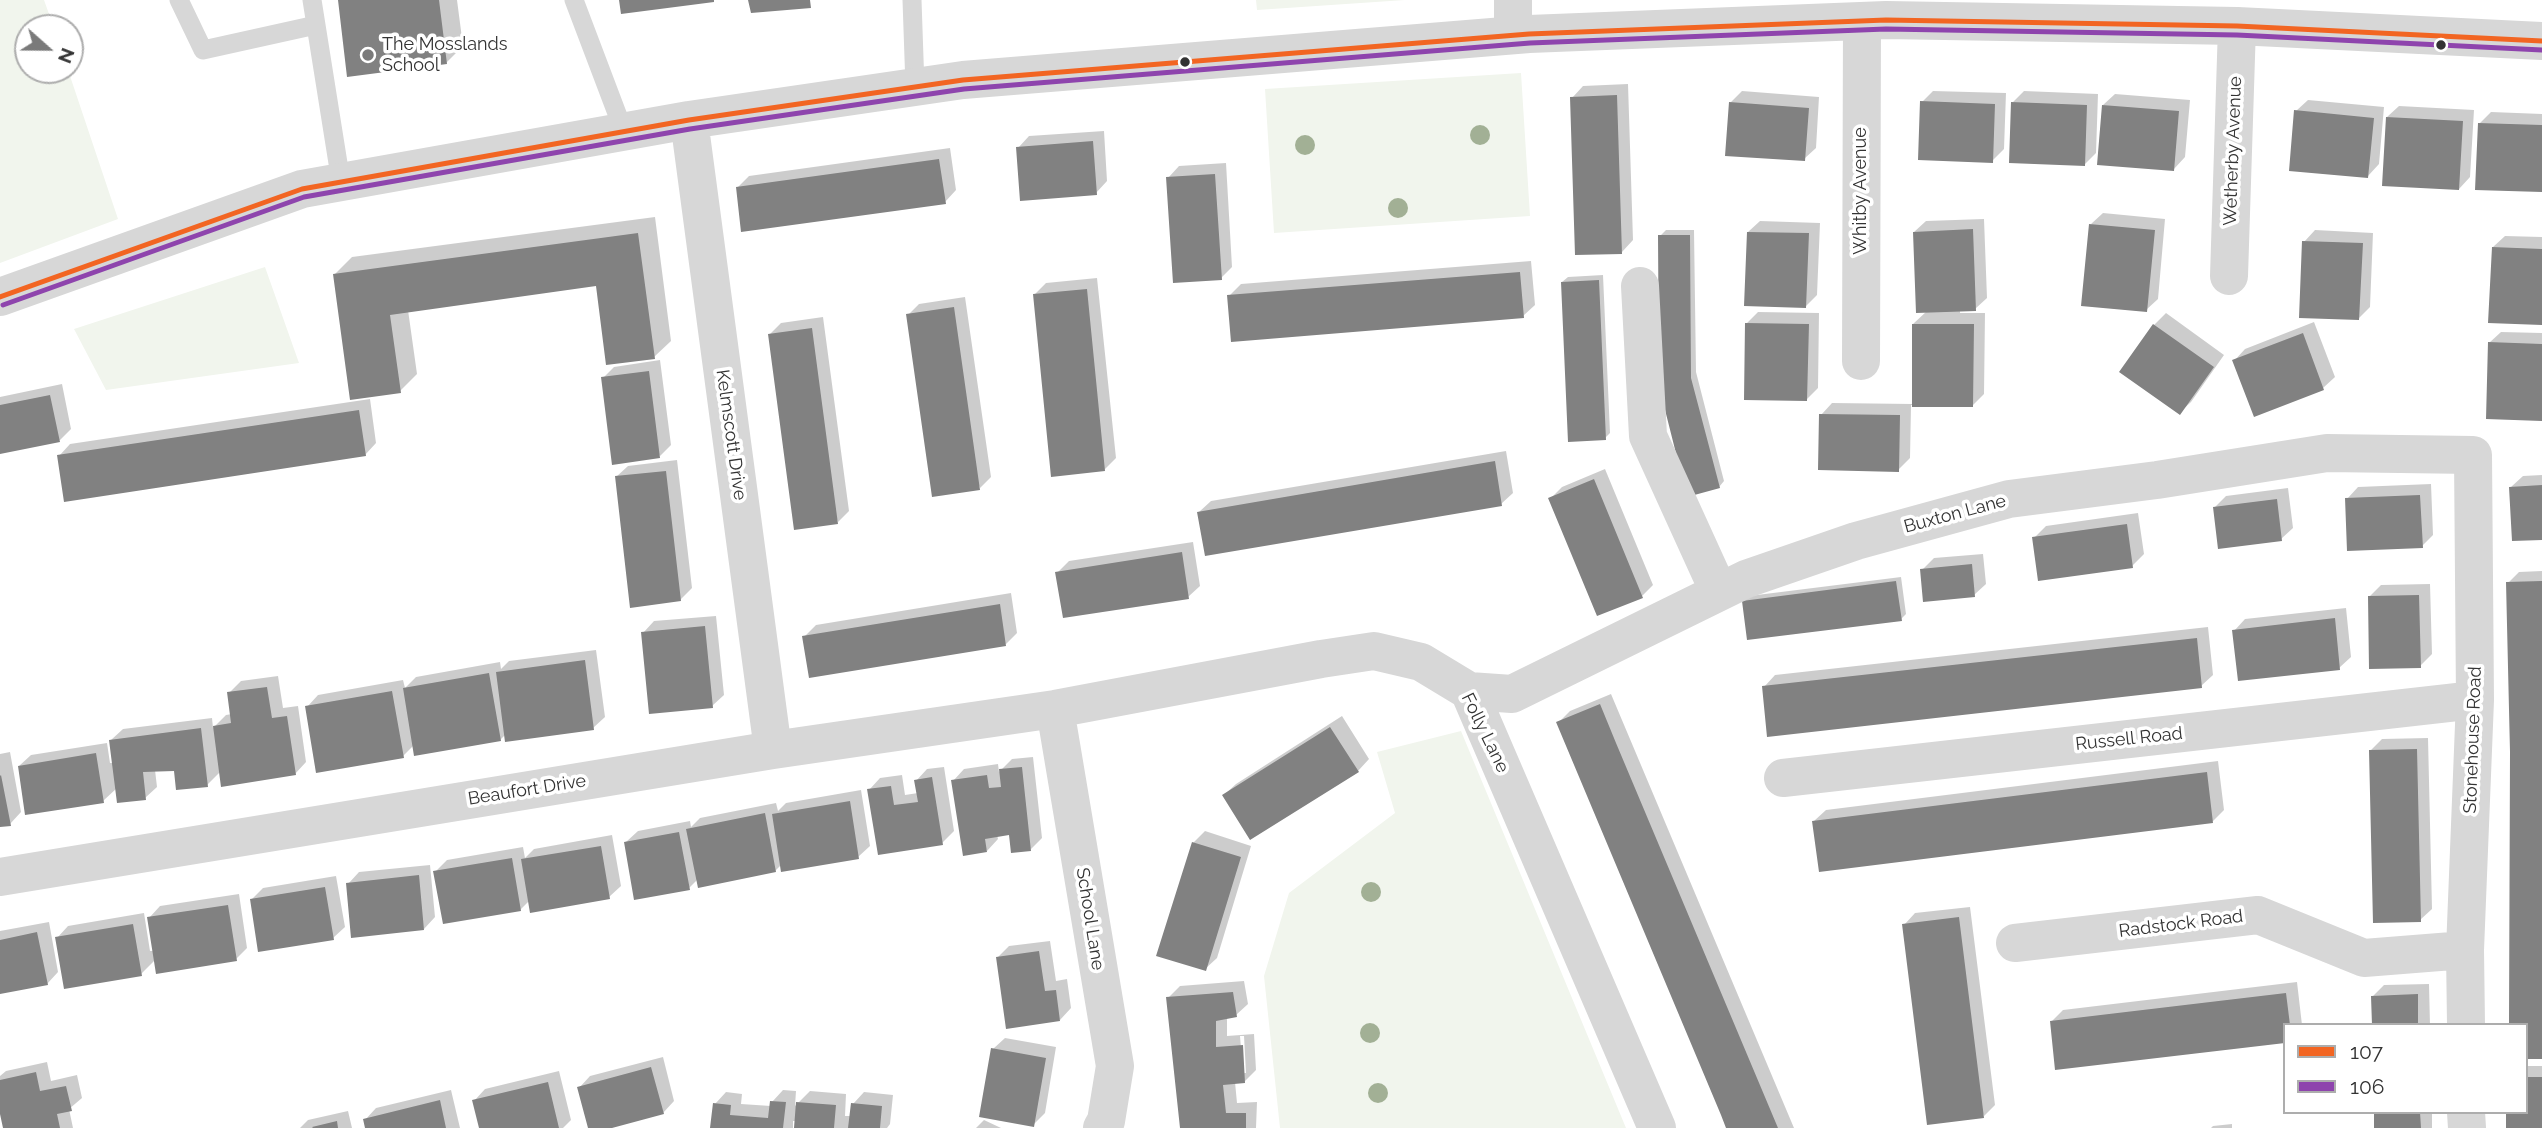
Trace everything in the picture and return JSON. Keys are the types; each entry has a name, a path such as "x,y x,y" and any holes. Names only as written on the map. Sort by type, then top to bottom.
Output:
{"street":[{"path":"0,297 302,190 341,182 689,120 963,80 1513,18 1878,14 2237,26 2542,41"},
{"name":"Whitby Avenue","path":"1861,361 1878,14"},
{"name":"Wetherby Avenue","path":"2229,276 2237,26"},
{"name":"Kelmscott Drive","path":"689,120 773,750"},
{"path":"1640,286 1648,436 1719,592"},
{"name":"Buxton Lane","path":"1469,691 1512,694 1746,579 1856,541 2009,499 2157,480 2327,453 2473,455"},
{"name":"Stonehouse Road","path":"2466,1023 2465,950 2475,700 2473,455"},
{"name":"Folly Lane","path":"1055,709 1374,651 1420,663 1469,691 1657,1128"},
{"name":"Russell Road","path":"1783,778 2475,700"},
{"name":"Beaufort Drive","path":"0,877 773,750 1055,709"},
{"name":"School Lane","path":"1055,709 1115,1066 1106,1121 1102,1128"},
{"name":"Radstock Road","path":"2015,943 2258,915 2364,958 2465,950"}],"lane":[{"path":"179,0 203,50 316,25"},
{"path":"312,0 341,182"},
{"path":"573,0 624,132"},
{"path":"912,0 915,26 915,87"}],"shaded area":[{"path":"0,0 44,0 49,14 14,14 14,84 73,84 118,219 0,263"},
{"path":"1256,0 1405,0 1257,10"},
{"path":"1521,73 1530,216 1274,233 1265,89"},
{"path":"265,267 299,363 106,390 74,329"},
{"path":"1461,731 1626,1128 1280,1128 1264,976 1289,893 1395,813 1377,752"}],"building":[{"path":"338,0 439,0 447,64 347,77"},
{"path":"619,0 714,0 714,2 621,14"},
{"path":"748,0 810,0 811,8 751,13"},
{"path":"1617,95 1622,254 1575,255 1570,97"},
{"path":"1920,101 1995,104 1993,163 1918,160"},
{"path":"1729,102 1809,108 1805,161 1725,156"},
{"path":"2011,102 2087,105 2085,166 2009,163"},
{"path":"2102,105 2179,111 2174,171 2097,165"},
{"path":"2294,110 2374,118 2368,178 2289,171"},
{"path":"2386,117 2463,121 2459,190 2382,186"},
{"path":"2478,123 2542,125 2542,192 2475,190"},
{"path":"1093,141 1097,195 1020,201 1016,147"},
{"path":"939,159 946,204 741,232 736,187"},
{"path":"1215,174 1222,280 1173,283 1166,177"},
{"path":"2089,224 2155,230 2147,312 2081,306"},
{"path":"1973,229 1976,311 1916,313 1913,232"},
{"path":"1747,232 1809,233 1806,308 1744,306"},
{"path":"638,233 655,359 606,365 596,286 390,315 401,393 350,400 333,274"},
{"path":"1658,235 1690,235 1691,378 1720,488 1687,497 1659,386"},
{"path":"2302,241 2363,243 2359,320 2299,318"},
{"path":"2492,247 2542,249 2542,325 2488,323"},
{"path":"1520,272 1524,318 1231,342 1227,295"},
{"path":"1599,280 1606,440 1568,442 1561,282"},
{"path":"1087,289 1105,471 1051,477 1033,294"},
{"path":"954,307 980,490 932,497 906,314"},
{"path":"1745,323 1809,324 1807,401 1744,400"},
{"path":"1912,324 1974,324 1973,407 1912,407"},
{"path":"2153,324 2214,367 2180,415 2119,372"},
{"path":"812,328 838,524 794,530 768,334"},
{"path":"2303,333 2324,390 2254,417 2232,360"},
{"path":"2488,342 2542,344 2542,421 2486,419"},
{"path":"649,371 660,458 612,465 601,377"},
{"path":"50,395 60,442 0,454 0,405"},
{"path":"359,410 366,456 64,502 57,455"},
{"path":"1819,414 1900,415 1899,472 1818,470"},
{"path":"1495,461 1502,506 1205,556 1197,512"},
{"path":"666,471 681,601 630,608 615,476"},
{"path":"1594,479 1643,598 1597,616 1548,498"},
{"path":"2542,485 2542,540 2512,541 2509,487"},
{"path":"2420,495 2423,548 2347,551 2345,498"},
{"path":"2277,499 2282,541 2218,549 2213,507"},
{"path":"2127,524 2133,568 2038,581 2032,537"},
{"path":"1182,552 1189,599 1063,618 1055,572"},
{"path":"1972,564 1975,597 1923,602 1920,569"},
{"path":"1896,581 1902,621 1747,640 1742,601"},
{"path":"2542,581 2542,1059 2528,1059 2528,1023 2509,1023 2510,752 2506,582"},
{"path":"2419,595 2421,668 2369,669 2368,596"},
{"path":"1000,604 1006,646 809,678 802,636"},
{"path":"2335,618 2340,670 2238,681 2232,630"},
{"path":"705,626 713,708 649,714 641,632"},
{"path":"2197,638 2202,688 1767,737 1762,686"},
{"path":"585,660 594,730 505,742 496,672"},
{"path":"489,673 501,741 414,756 403,688"},
{"path":"267,687 272,718 287,716 296,775 221,787 213,726 231,723 227,692"},
{"path":"392,691 404,758 316,773 305,706"},
{"path":"1600,704 1778,1128 1726,1128 1556,722"},
{"path":"1330,727 1359,772 1250,840 1222,795"},
{"path":"201,728 208,787 176,790 174,771 143,772 146,800 117,803 109,740"},
{"path":"2417,749 2421,922 2373,923 2369,750"},
{"path":"96,753 104,803 25,815 18,766"},
{"path":"1022,767 1031,851 1011,853 1009,835 985,839 987,852 963,856 951,780 987,775 989,788 1001,787 999,769"},
{"path":"2207,772 2213,823 1819,872 1812,821"},
{"path":"0,776 11,826 0,827"},
{"path":"932,777 943,845 878,855 867,789 891,786 894,805 918,802 914,780"},
{"path":"850,801 859,859 781,872 772,814"},
{"path":"765,813 776,872 698,888 686,829"},
{"path":"679,832 690,890 634,900 624,842"},
{"path":"1192,842 1241,857 1206,971 1156,956"},
{"path":"601,846 610,899 530,913 521,859"},
{"path":"512,858 521,911 443,924 433,871"},
{"path":"419,875 424,930 351,938 346,883"},
{"path":"325,887 334,940 258,952 250,899"},
{"path":"228,905 237,961 156,974 147,917"},
{"path":"1959,917 1984,1118 1927,1125 1902,924"},
{"path":"133,924 142,976 64,989 55,937"},
{"path":"37,932 48,985 0,994 0,940"},
{"path":"1039,951 1045,991 1056,990 1060,1021 1006,1029 996,957"},
{"path":"1233,992 1237,1017 1216,1021 1216,1047 1243,1045 1245,1083 1223,1085 1226,1113 1246,1113 1246,1128 1180,1128 1166,997"},
{"path":"2286,993 2290,1023 2283,1023 2283,1043 2055,1070 2050,1021"},
{"path":"2418,994 2418,1023 2372,1023 2371,996"},
{"path":"991,1048 1046,1058 1034,1127 979,1117"},
{"path":"651,1067 664,1114 612,1128 588,1128 577,1087"},
{"path":"36,1072 40,1091 66,1086 72,1111 57,1114 60,1128 3,1128 0,1114 0,1080"},
{"path":"2528,1077 2542,1077 2542,1128 2506,1128 2506,1114 2528,1114"},
{"path":"548,1082 559,1128 479,1128 472,1100"},
{"path":"440,1100 446,1128 365,1128 363,1119"},
{"path":"770,1101 786,1102 783,1128 710,1128 713,1103 731,1105 730,1115 768,1118"},
{"path":"796,1102 836,1105 834,1128 794,1128"},
{"path":"851,1103 882,1106 880,1128 848,1128"},
{"path":"2374,1114 2420,1114 2421,1128 2374,1128"},
{"path":"337,1121 338,1128 312,1127"}],"transit line":[{"name":"107","path":"0,297 302,189 689,120 963,80 1529,34 1886,20 2237,26 2542,41"},
{"name":"106","path":"3,305 304,197 690,129 964,89 1530,43 1886,29 2237,35 2542,50"}],"place":[{"name":"The Mosslands School","path":"368,55"}]}
